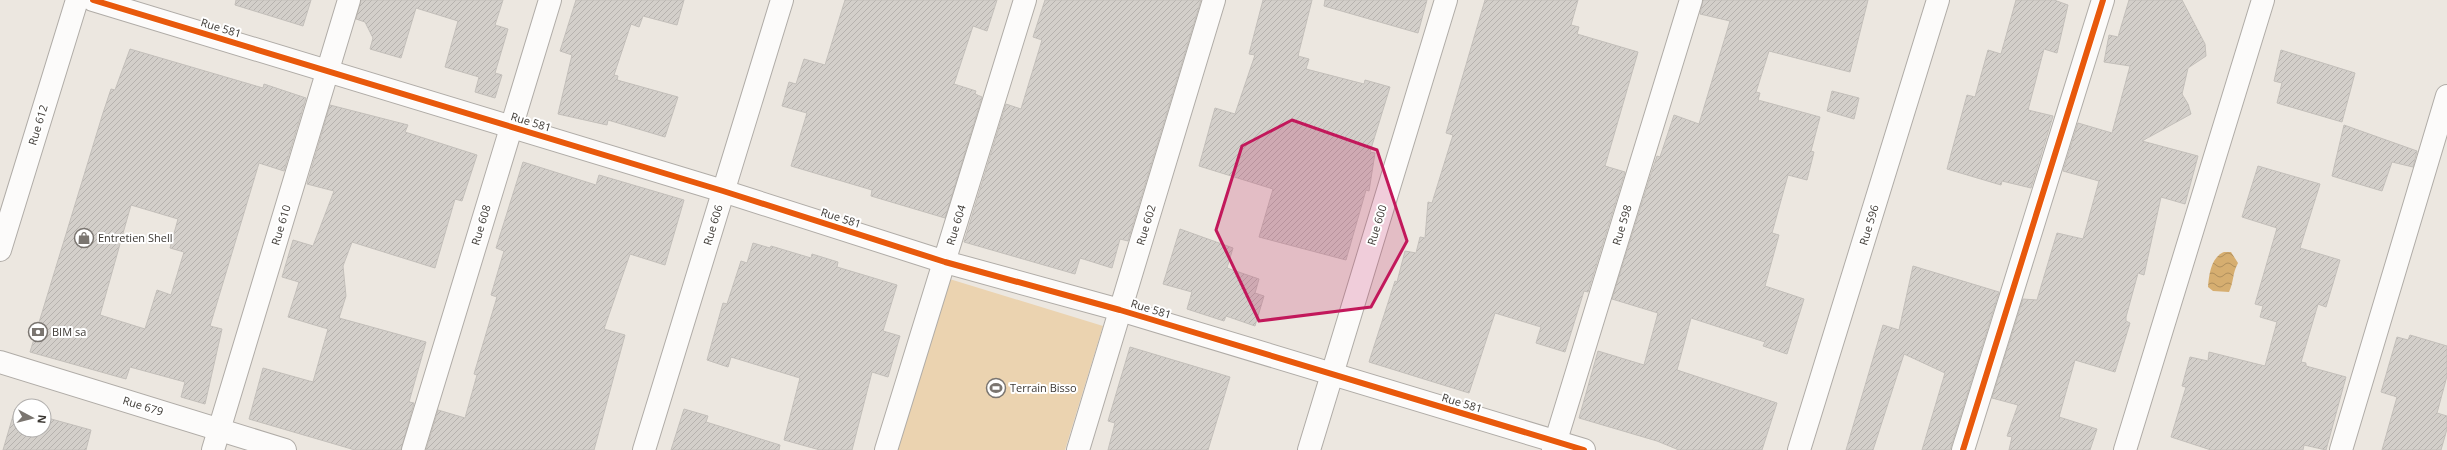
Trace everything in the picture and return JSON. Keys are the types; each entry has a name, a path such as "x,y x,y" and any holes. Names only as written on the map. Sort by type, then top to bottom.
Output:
{"street":[{"name":"Rue 612","path":"0,250 77,0"},
{"name":"Rue 581","path":"93,0 723,190 945,262 1120,310 1332,374 1554,446 1584,450"},
{"name":"Rue 610","path":"216,440 349,0"},
{"name":"Rue 608","path":"413,450 550,0"},
{"name":"Rue 606","path":"644,450 782,0"},
{"name":"Rue 604","path":"886,450 1025,0"},
{"name":"Rue 602","path":"1078,450 1214,0"},
{"name":"Rue 600","path":"1309,450 1446,0"},
{"name":"Rue 598","path":"1554,446 1691,0"},
{"name":"Rue 596","path":"1799,450 1938,0"},
{"path":"1963,450 2103,0"},
{"path":"2125,450 2263,0"},
{"path":"2341,450 2447,96"},
{"name":"Rue 679","path":"0,362 216,440 285,450"}],"highlighted area":[{"path":"1292,120 1377,150 1407,241 1371,307 1259,321 1216,230 1242,146"}],"shaded area":[{"name":"Terrain Bisso","path":"943,277 1103,326 1065,450 890,450"}],"water":[{"path":"2224,252 2231,252 2238,263 2232,285 2229,292 2213,291 2208,287 2213,262 2220,254"}],"building":[{"path":"236,0 311,0 303,26 235,5"},
{"path":"361,0 503,0 495,25 508,29 495,73 502,75 495,98 475,92 479,77 445,67 458,21 416,8 401,58 370,49 373,38 365,22 356,19"},
{"path":"576,0 684,0 677,25 643,16 639,27 631,24 614,75 618,76 617,80 678,97 665,137 608,120 607,125 558,114 572,55 560,51"},
{"path":"845,0 997,0 987,31 973,26 954,84 976,91 975,94 982,97 945,218 871,196 872,190 791,166 807,113 782,106 789,82 796,84 804,59 825,65"},
{"path":"1045,0 1201,0 1128,241 1120,239 1112,268 1080,258 1075,274 964,242 1006,104 1021,109 1042,40 1033,37"},
{"path":"1263,0 1312,0 1298,56 1309,59 1306,69 1364,84 1365,80 1390,87 1370,152 1375,153 1369,191 1366,190 1346,260 1259,237 1273,189 1199,166 1215,108 1235,114 1255,55 1249,54"},
{"path":"1325,0 1427,0 1418,33 1324,6"},
{"path":"1485,0 1578,0 1571,25 1579,27 1577,34 1638,52 1605,166 1625,172 1588,292 1584,291 1565,352 1536,343 1541,327 1495,313 1469,393 1369,362 1395,281 1397,282 1405,251 1416,253 1420,237 1425,238 1428,202 1432,203 1453,135 1446,133"},
{"path":"1703,0 1868,0 1850,72 1769,51 1756,92 1760,93 1758,100 1820,117 1811,151 1814,152 1807,180 1788,175 1772,233 1779,235 1765,286 1804,299 1787,354 1763,346 1765,342 1691,318 1677,370 1777,403 1762,450 1679,450 1657,441 1579,418 1598,351 1644,365 1658,313 1612,299 1657,156 1660,157 1674,115 1699,124 1730,21 1700,14"},
{"path":"2016,0 2054,0 2068,5 2057,53 2044,49 2028,110 2053,116 2031,188 2002,181 2001,185 1947,169 1967,95 1975,97 1988,50 2001,54"},
{"path":"2129,0 2182,0 2205,44 2206,56 2188,68 2182,94 2188,104 2191,114 2142,141 2198,156 2185,204 2161,197 2144,275 2138,273 2126,317 2126,321 2130,323 2115,372 2075,360 2059,417 2097,429 2090,450 2009,450 2012,437 2007,436 2018,405 1992,398 2023,299 2037,300 2057,233 2083,239 2099,181 2063,171 2078,123 2112,133 2130,66 2104,62 2109,35 2118,37"},
{"path":"130,49 263,88 264,84 306,98 284,171 259,163 210,326 222,329 205,404 181,397 185,382 130,367 126,379 30,352 103,113 111,89 115,90","holes":["131,205 178,219 170,248 184,252 171,295 157,290 145,329 100,315"]},
{"path":"2281,50 2355,73 2342,122 2277,103 2282,83 2274,81"},
{"path":"1832,91 1859,98 1854,119 1827,111"},
{"path":"330,105 408,125 405,132 477,155 462,201 455,199 435,268 352,242 343,266 346,296 339,318 426,342 409,402 414,403 401,450 355,450 249,419 263,368 313,382 328,329 288,317 299,282 282,277 293,240 313,246 334,191 307,184"},
{"path":"2344,125 2417,151 2413,167 2392,162 2382,191 2332,176"},
{"path":"523,162 596,185 599,175 684,200 665,265 630,254 604,329 625,335 594,450 426,450 438,410 465,418 477,375 474,374 497,297 491,295 504,251 496,248"},
{"path":"2258,166 2320,184 2300,248 2340,260 2326,307 2318,304 2301,362 2306,363 2306,366 2346,377 2326,450 2304,445 2303,450 2211,450 2171,437 2186,387 2182,386 2190,357 2208,361 2209,352 2265,366 2277,322 2260,317 2263,306 2255,304 2277,228 2242,217"},
{"path":"1180,229 1233,248 1227,268 1259,279 1255,293 1264,296 1255,326 1226,316 1224,321 1187,309 1192,292 1163,284"},
{"path":"753,243 770,248 771,246 811,258 812,254 838,262 837,267 897,285 883,331 900,336 888,377 872,372 852,450 820,450 784,440 800,378 731,357 728,367 707,360 723,303 727,304 741,261 747,263"},
{"path":"1913,266 1999,292 1950,450 1922,450 1945,373 1904,354 1873,450 1846,450 1883,325 1899,330"},
{"path":"2410,335 2447,346 2447,376 2437,413 2447,416 2447,429 2441,450 2382,450 2397,397 2381,392 2397,337 2408,340"},
{"path":"1130,347 1230,377 1208,450 1108,450 1115,423 1108,421"},
{"path":"684,409 708,416 706,422 780,445 779,450 671,450"},
{"path":"12,419 12,438 52,438 52,419 91,430 86,450 3,450"}],"cycle path":[{"path":"93,0 723,191 945,262 1120,310 1584,450"},
{"path":"1963,450 2103,0"}],"place":[{"name":"Entretien Shell","path":"84,238"},
{"name":"BIM sa","path":"38,332"},
{"name":"Terrain Bisso","path":"996,388"}]}
